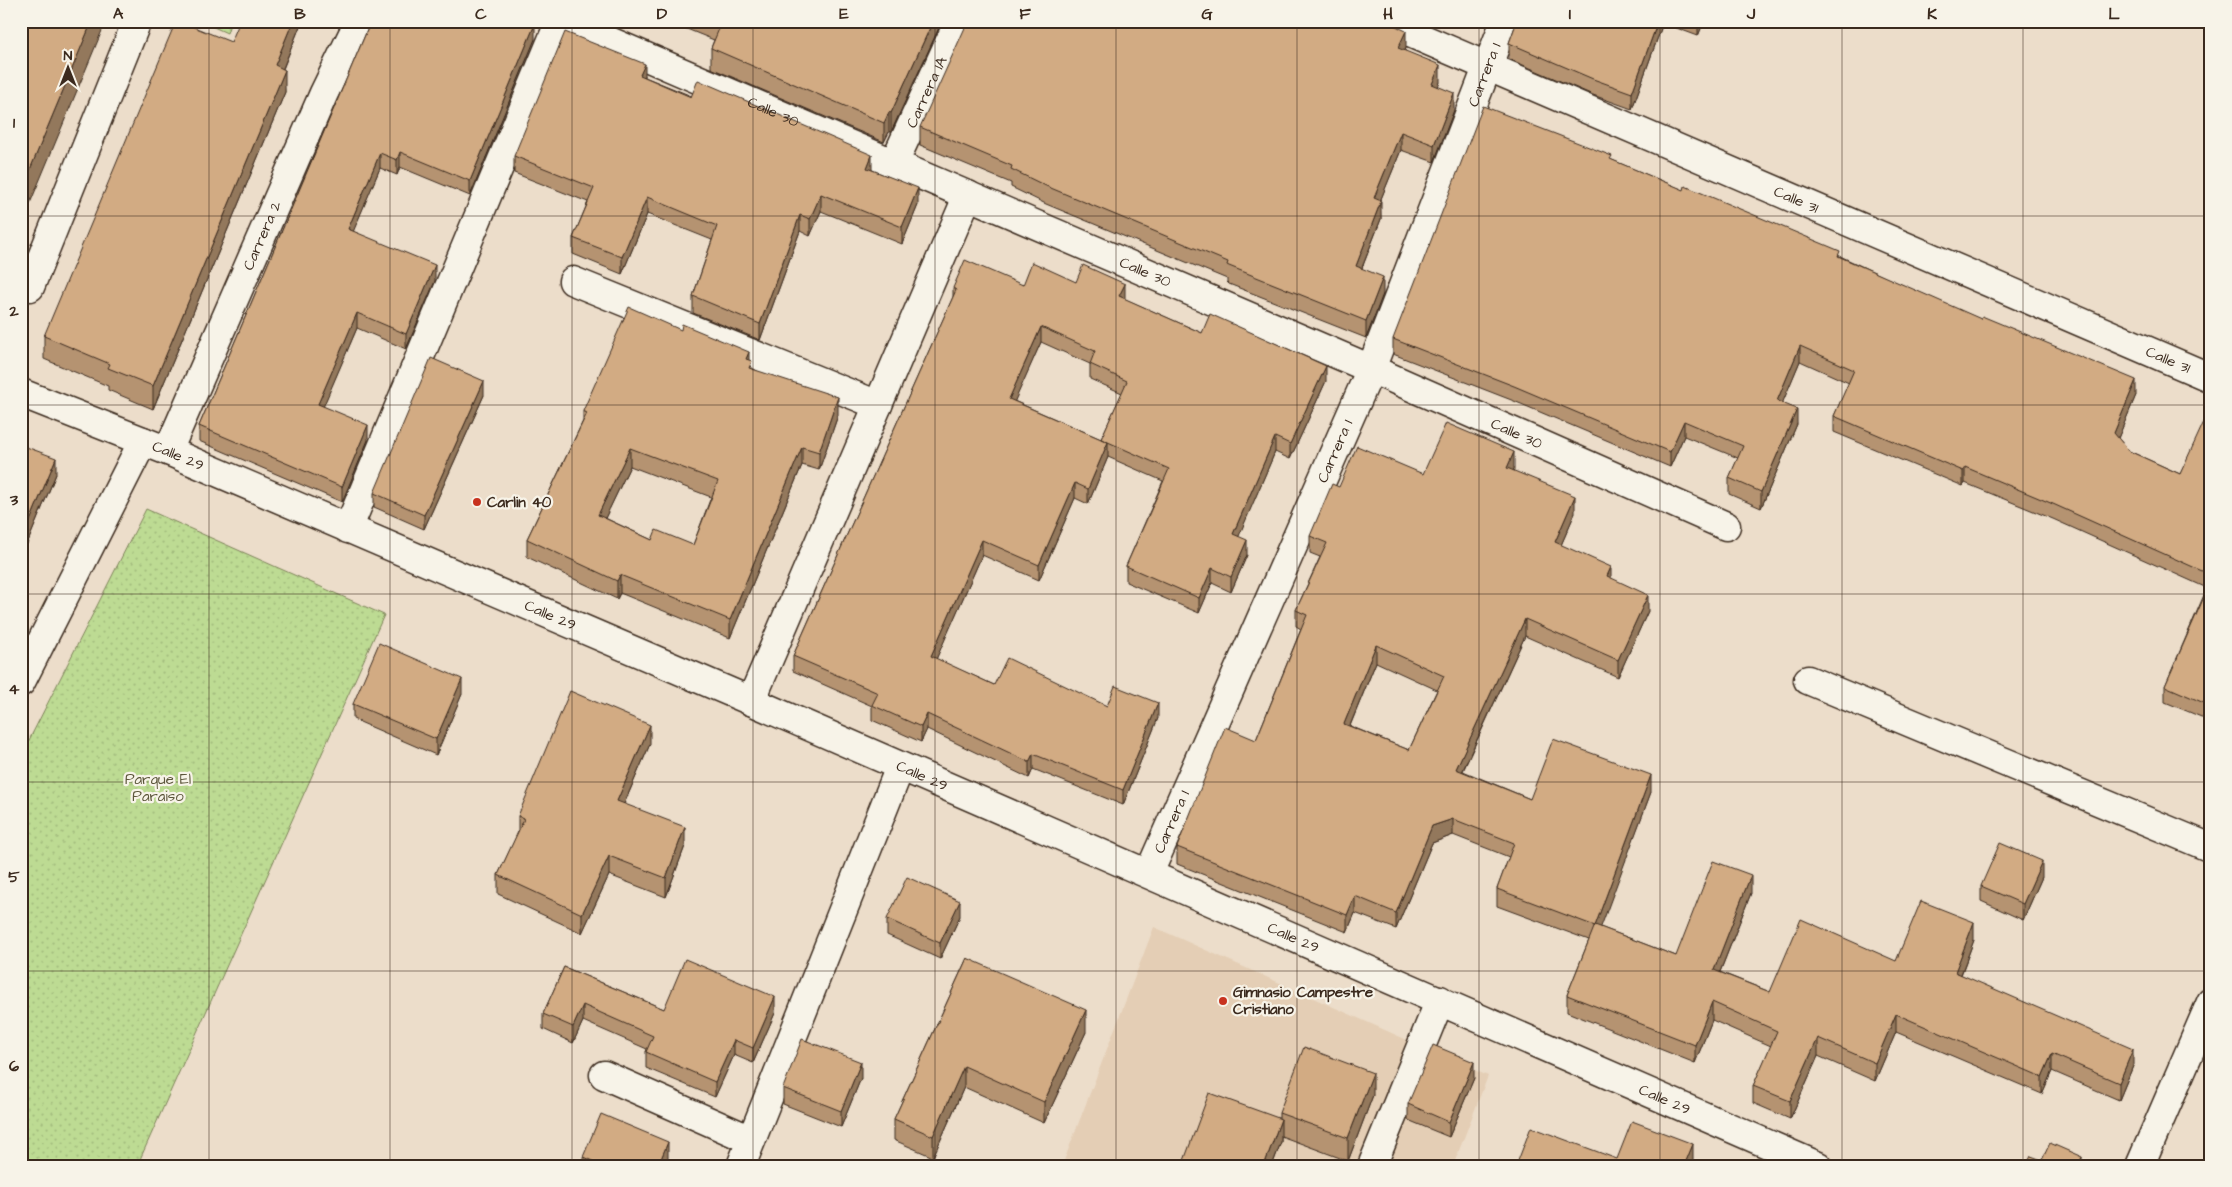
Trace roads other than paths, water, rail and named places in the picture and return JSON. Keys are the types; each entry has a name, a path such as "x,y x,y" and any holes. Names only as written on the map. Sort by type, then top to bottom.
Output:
{"street":[{"path":"30,287 137,21"},
{"name":"Carrera 2","path":"168,451 324,93 359,21"},
{"path":"348,529 562,21"},
{"name":"Calle 30","path":"562,21 1371,368 1726,526"},
{"name":"Carrera 1A","path":"894,164 959,21"},
{"name":"Calle 31","path":"1382,21 2211,378"},
{"name":"Carrera 1","path":"1149,873 1371,368 1505,21"},
{"path":"751,701 968,195"},
{"path":"574,281 878,405"},
{"name":"Calle 29","path":"21,393 168,451 751,701 1818,1166"},
{"path":"21,682 143,441"},
{"path":"1808,680 2211,848"},
{"path":"741,1166 900,767"},
{"path":"1372,1166 1440,1000"},
{"path":"2140,1166 2211,1002"},
{"path":"604,1075 751,1140"}],"place":[{"name":"Carlin 40","path":"477,502"},
{"name":"Gimnasio Campestre Cristiano","path":"1223,1001"}],"park label":[{"name":"Parque El Paraiso","path":"158,788"}]}
